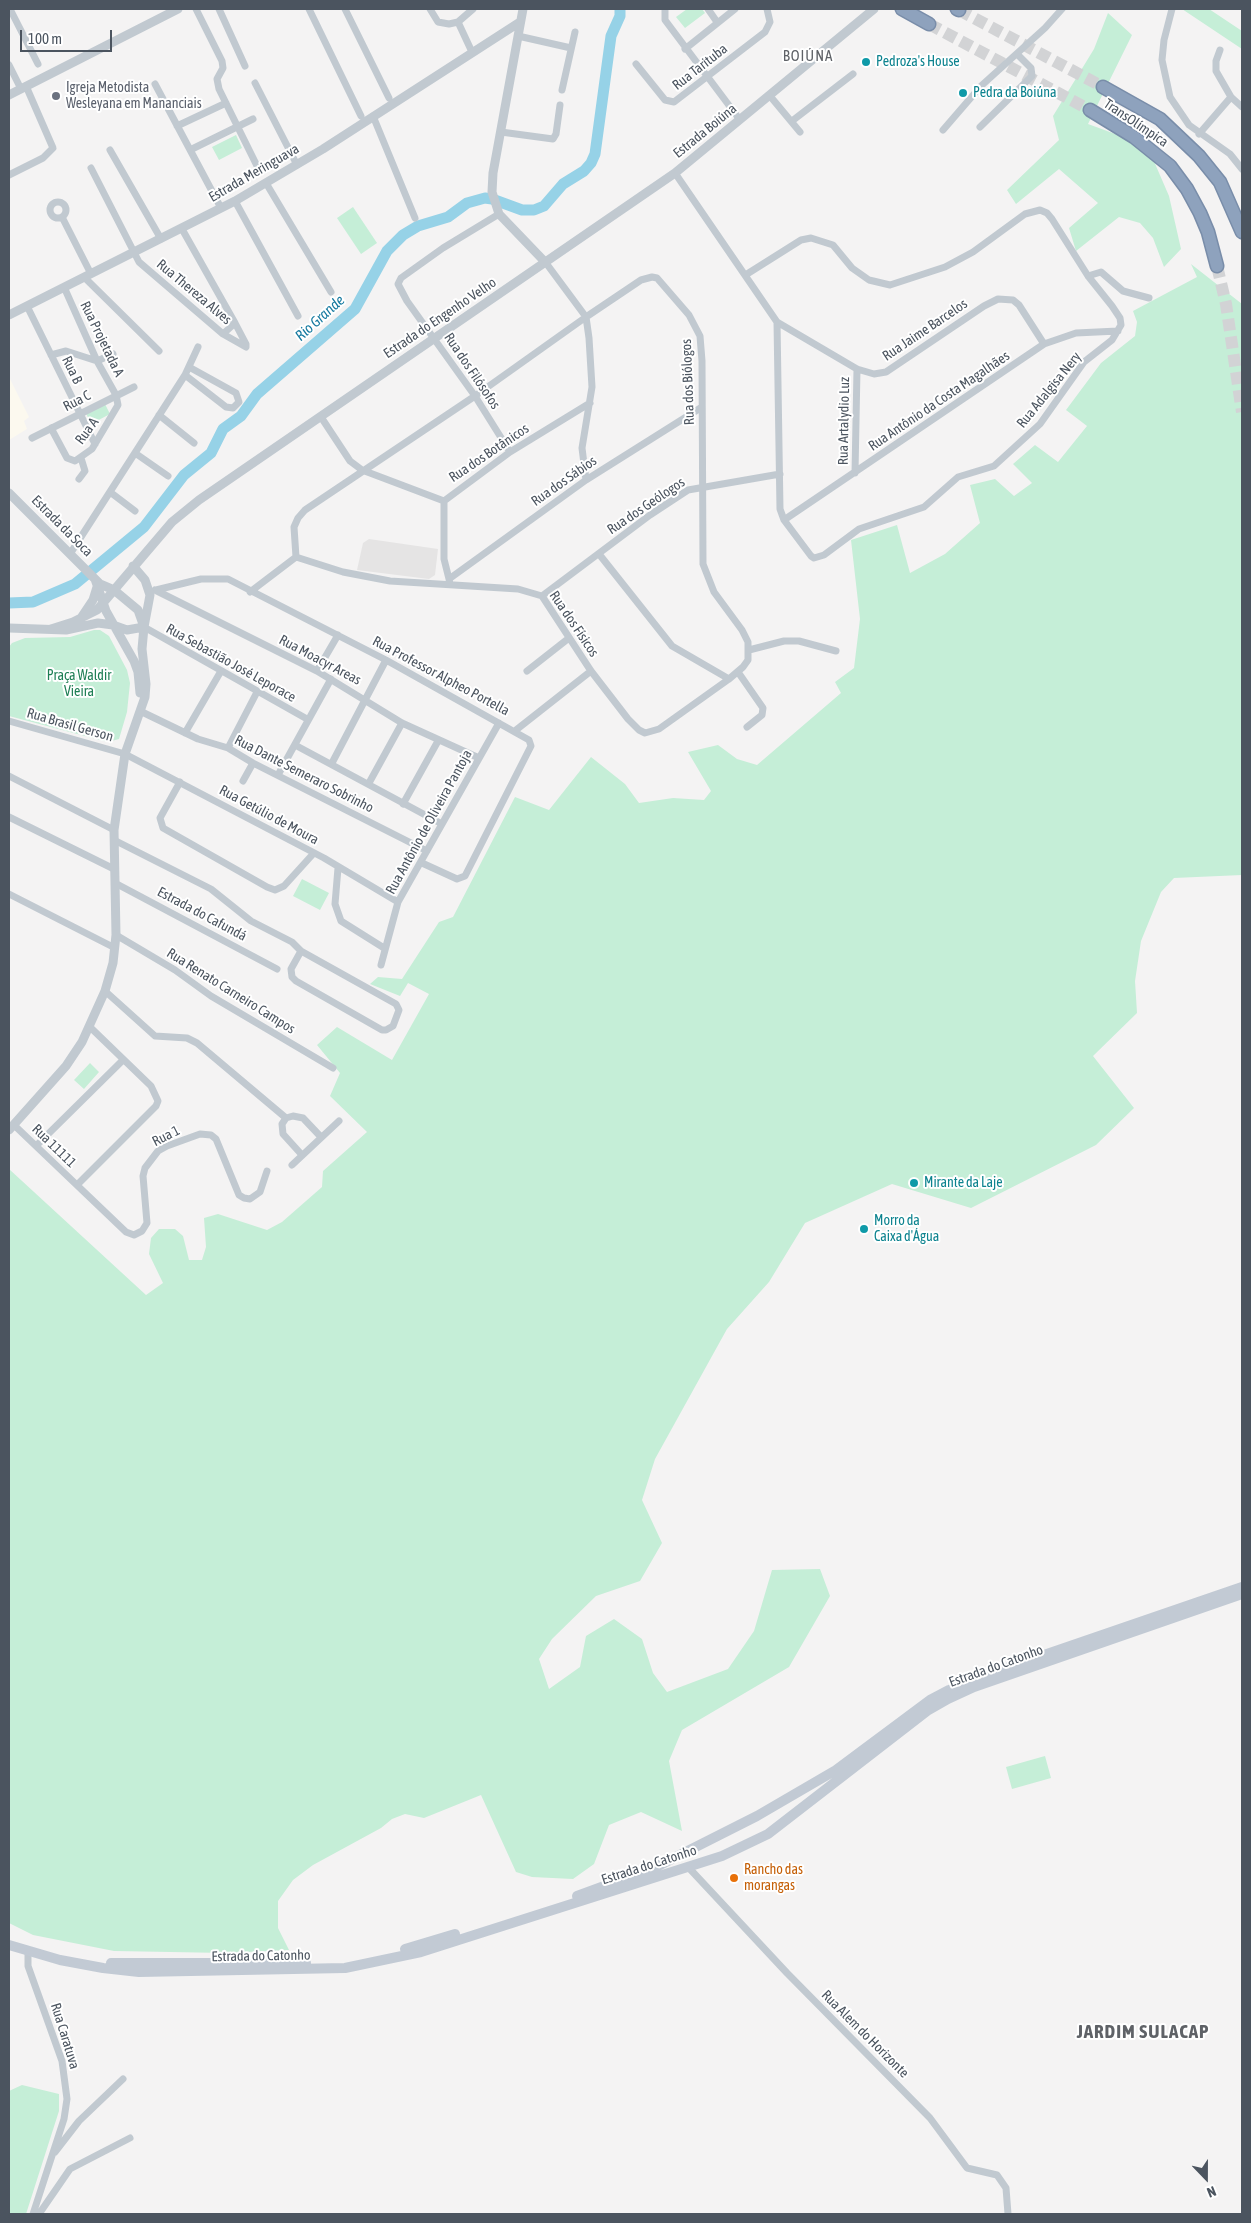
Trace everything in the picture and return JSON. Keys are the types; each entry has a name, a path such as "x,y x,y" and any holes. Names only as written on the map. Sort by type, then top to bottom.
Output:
{"highway":[{"path":"904,10 929,24"},
{"name":"TransOlímpica","path":"1103,87 1160,119 1199,156 1220,182 1242,232"},
{"name":"TransOlímpica","path":"1090,110 1134,137 1170,166 1187,189 1200,213 1208,232 1217,266"}],"main road":[{"name":"Estrada do Catonho","path":"9,1937 32,1947 70,1958 100,1962 143,1964 298,1963 365,1959 418,1946 639,1874 710,1840 757,1816 836,1770 930,1700 949,1690 977,1678 1242,1587"},
{"name":"Estrada do Catonho","path":"9,1944 28,1952 103,1968 139,1972 354,1967 421,1952 722,1856 768,1834 927,1711 948,1699 974,1687 1242,1594"},
{"path":"757,1816 765,1814 772,1819 772,1826 768,1834"},
{"path":"710,1840 705,1848 706,1854 722,1856"}],"street":[{"path":"9,95 178,9"},
{"path":"196,9 222,61 223,68 218,76 217,83 260,172"},
{"path":"219,9 245,66"},
{"path":"309,9 361,116"},
{"path":"345,9 389,98"},
{"path":"430,9 438,22 449,24 458,22 473,9"},
{"path":"523,9 492,186 498,213 546,263 586,317 592,381 582,448 586,480"},
{"path":"665,9 665,20 740,120"},
{"path":"708,9 717,22"},
{"name":"Rua Tarituba","path":"685,48 735,9"},
{"name":"Rua Tarituba","path":"636,64 659,94 670,102 679,99 765,32 770,22 767,9"},
{"name":"Estrada Boiúna","path":"546,263 675,173 874,9"},
{"path":"944,130 975,92 1062,9"},
{"path":"1172,9 1164,40 1164,76 1170,98 1180,115 1199,134 1230,154 1242,169"},
{"path":"11,12 38,64"},
{"path":"458,22 472,52"},
{"name":"Estrada Meringuava","path":"9,315 235,201 297,165 520,22"},
{"path":"562,90 575,32"},
{"path":"502,34 517,39 571,48"},
{"path":"1220,50 1216,71 1231,97 1242,107"},
{"path":"980,127 1032,76 1031,68 1017,54"},
{"path":"9,65 23,87 53,148 43,158 9,175"},
{"path":"792,121 853,74"},
{"path":"255,83 297,165"},
{"path":"155,84 221,208"},
{"path":"770,96 800,132"},
{"path":"1199,134 1231,97"},
{"path":"177,126 226,103"},
{"path":"501,132 553,139 556,134 560,105"},
{"path":"373,116 415,218"},
{"path":"190,150 253,119"},
{"path":"110,150 161,239"},
{"name":"Rua Thereza Alves","path":"91,168 134,253 149,271 223,334 245,348 246,344 235,323"},
{"name":"Rua Jaime Barcelos","path":"675,173 747,274 778,322 858,370 874,374 886,372 984,306 998,299 1013,300 1020,305 1044,344"},
{"path":"266,182 331,292"},
{"path":"235,201 298,316"},
{"path":"747,274 801,240 812,238 833,245 852,268 869,280 890,285 945,267 973,252 1025,214 1040,210 1052,219 1088,276 1120,318 1118,331"},
{"name":"Rua dos Filósofos","path":"498,213 444,248 400,281 399,289 406,301 435,337 510,452"},
{"path":"62,217 88,276 159,351"},
{"path":"182,229 235,323 223,334"},
{"name":"Estrada do Engenho Velho","path":"51,629 80,620 94,613 104,604 172,522 198,500 546,263"},
{"path":"1088,276 1101,272 1123,291 1148,298"},
{"name":"Rua dos Biólogos","path":"296,557 293,534 298,518 362,470 475,396 586,317 648,276 657,278 690,315 698,329 702,361 703,564 714,592 742,630 749,650"},
{"name":"Rua Projetada A","path":"64,287 117,398"},
{"name":"Rua B","path":"27,306 95,444"},
{"name":"Rua Adalgisa Nery","path":"778,322 780,502 784,520 810,556 814,558 824,555 859,529 924,507 951,482 987,469 1001,461 1040,424 1056,405 1084,362 1105,346 1118,331"},
{"name":"Rua Antônio da Costa Magalhães","path":"784,520 1044,344 1076,333 1118,331"},
{"path":"74,557 110,492 185,375 198,348"},
{"path":"51,355 66,351 98,361 113,354"},
{"path":"185,375 226,407 233,408 239,402 236,393 189,367"},
{"name":"Rua Artalydio Luz","path":"855,473 858,370"},
{"name":"Rua C","path":"32,438 117,398 134,387"},
{"name":"Rua A","path":"51,428 67,458 75,461 81,458 95,444 116,411 117,398"},
{"name":"Rua dos Botânicos","path":"449,581 444,559 444,501 510,452 590,402"},
{"name":"Rua dos Sábios","path":"449,581 586,480 702,406"},
{"path":"159,415 194,443"},
{"path":"321,417 350,461 362,470 444,501"},
{"path":"135,453 168,476"},
{"path":"79,480 85,471 81,458"},
{"name":"Rua dos Geólogos","path":"542,596 683,493 704,486 780,474"},
{"path":"110,492 135,512"},
{"name":"Estrada da Soca","path":"9,493 74,557 94,580 114,590"},
{"path":"599,554 672,646 729,678 738,672 748,660 749,650 784,641 799,641 836,651"},
{"path":"250,592 296,557"},
{"name":"Rua dos Físicos","path":"296,557 343,572 390,581 449,581 518,588 542,596 591,671 628,718 639,730 645,733 659,729 729,678"},
{"path":"12,1128 66,1066 91,1028 105,991 116,948 114,830 125,754 140,710 146,684 142,649 144,627 152,588 134,566"},
{"name":"Rua Professor Alpheo Portella","path":"152,588 185,582 220,578 228,579 250,592 386,660 499,723 516,730 529,740 531,746 465,876 457,879 422,862"},
{"path":"80,620 93,600 94,580"},
{"name":"Estrada da Soca","path":"94,580 104,604"},
{"name":"Rua Moacyr Areas","path":"152,588 317,671 402,723 479,758"},
{"path":"114,590 138,610 144,627"},
{"path":"104,604 138,672 140,710"},
{"name":"Estrada do Engenho Velho","path":"10,629 66,630 98,623 113,625 127,630 144,627"},
{"name":"Rua Sebastião José Leporace","path":"144,627 257,692 308,718"},
{"path":"317,671 338,635"},
{"path":"527,671 569,638"},
{"path":"332,763 386,660"},
{"path":"185,733 221,671"},
{"path":"516,730 591,671"},
{"path":"738,672 763,708 762,715 747,727"},
{"path":"278,775 331,679"},
{"path":"228,748 257,692"},
{"name":"Rua Dante Semeraro Sobrinho","path":"140,710 185,733 228,748 253,763 427,851"},
{"name":"Rua Brasil Gerson","path":"9,721 125,754"},
{"path":"369,783 402,723"},
{"name":"Rua Antônio de Oliveira Pantoja","path":"381,964 398,902 499,723"},
{"path":"403,804 438,741"},
{"path":"295,744 442,824"},
{"name":"Rua Getúlio de Moura","path":"125,754 313,854 398,902"},
{"path":"243,781 253,763"},
{"path":"9,776 114,830"},
{"path":"180,782 160,818 163,828 267,888 275,890 284,886 313,854"},
{"path":"9,817 114,869"},
{"path":"114,840 211,889 251,921 292,942 301,951 396,1004 399,1010 393,1026 382,1030 296,981 292,977 291,970 301,951"},
{"path":"338,868 335,904 341,921 384,948"},
{"name":"Estrada do Cafundá","path":"114,883 277,969"},
{"path":"9,894 116,948"},
{"name":"Rua Renato Carneiro Campos","path":"116,935 175,970 204,991 333,1068"},
{"path":"105,991 155,1036 187,1038 197,1043 286,1118"},
{"path":"77,1186 156,1106 158,1101 152,1086 91,1028"},
{"path":"37,1145 123,1060"},
{"path":"302,1154 283,1134 282,1124 286,1118 293,1116 303,1118 321,1137"},
{"path":"292,1165 338,1121"},
{"name":"Rua 11111","path":"12,1128 37,1145 77,1186"},
{"name":"Rua 1","path":"77,1186 126,1232 134,1235 142,1231 147,1223 143,1176 145,1168 158,1151 167,1146 200,1134 211,1135 216,1138 239,1195 244,1198 250,1199 260,1192 267,1171"},
{"name":"Rua Alem do Horizonte","path":"689,1868 787,1973 930,2118 967,2168 998,2175 1006,2188 1008,2214"},
{"name":"Rua Caratuva","path":"28,1952 28,1966 62,2061 66,2082 64,2119 33,2214"},
{"path":"52,2157 79,2121 123,2080"},
{"path":"39,2214 70,2169 130,2138"}],"shaded area":[{"path":"9,377 29,417 24,421 27,429 9,440"},
{"path":"369,539 438,549 435,575 429,579 357,570 363,543"}],"green space":[{"path":"687,9 702,9 705,13 685,28 676,17"},
{"path":"1182,9 1209,9 1242,31 1242,49"},
{"path":"1108,13 1132,35 1088,124 1129,139 1153,159 1169,196 1181,249 1164,267 1153,238 1140,223 1119,217 1076,251 1069,228 1098,203 1059,169 1016,204 1007,190 1059,140 1053,116 1094,49"},
{"path":"236,135 242,148 219,160 212,147"},
{"path":"353,207 377,243 361,254 337,218"},
{"path":"1191,264 1242,304 1242,875 1174,878 1161,892 1141,941 1135,981 1137,1013 1093,1056 1134,1108 1096,1145 971,1208 892,1184 805,1223 769,1282 727,1329 655,1459 642,1500 662,1543 640,1581 596,1596 552,1639 539,1659 549,1689 580,1667 586,1636 614,1619 642,1639 653,1673 667,1692 728,1669 754,1631 772,1570 820,1569 830,1596 789,1667 682,1730 669,1761 682,1831 641,1812 609,1825 594,1864 573,1879 532,1877 516,1872 481,1795 424,1818 405,1814 392,1819 381,1828 313,1865 293,1880 278,1901 278,1928 289,1950 226,1953 114,1951 33,1935 9,1923 9,1169 146,1295 163,1283 149,1254 151,1238 159,1229 175,1229 183,1236 189,1260 202,1260 206,1247 204,1218 218,1214 267,1230 282,1222 322,1187 323,1171 367,1132 330,1096 340,1073 317,1045 337,1027 392,1060 429,994 408,983 400,996 370,984 378,977 402,979 439,922 453,917 515,797 549,810 591,757 625,784 639,803 673,798 704,800 711,791 688,752 718,745 737,759 757,765 841,693 835,682 854,668 860,619 851,540 897,525 910,573 945,554 980,523 970,485 995,479 1014,496 1032,483 1013,464 1035,445 1058,462 1087,426 1066,410 1101,363 1135,336 1137,322 1133,311 1197,277"},
{"path":"105,404 110,414 91,424 86,413"},
{"name":"Praça Waldir Vieira","path":"100,630 109,636 127,670 130,683 127,712 119,739 108,742 9,716 9,647 12,643 25,638 70,637"},
{"path":"302,879 329,893 320,910 293,896"},
{"path":"90,1063 99,1072 84,1089 74,1080"},
{"path":"1045,1756 1051,1778 1012,1789 1006,1767"},
{"path":"22,2085 59,2094 59,2111 26,2214 9,2214 9,2091"}],"waterway":[{"name":"Rio Grande","path":"9,603 33,602 75,584 144,527 184,475 211,453 223,429 241,416 257,394 355,309 387,251 403,235 418,226 448,217 467,203 485,198 522,210 534,210 544,206 563,184 584,171 591,163 595,154 611,36 620,16 620,9"}],"tunnel":[{"path":"959,10 1103,87"},
{"path":"929,24 1090,110"},
{"path":"1217,266 1226,304 1242,412"}],"place":[{"name":"Pedroza's House","path":"866,62"},
{"name":"Pedra da Boiúna","path":"963,93"},
{"name":"Igreja Metodista Wesleyana em Mananciais","path":"56,96"},
{"name":"Mirante da Laje","path":"914,1183"},
{"name":"Morro da Caixa d'Água","path":"864,1229"},
{"name":"Rancho das morangas","path":"734,1878"}],"district":[{"name":"BOIÚNA","path":"808,56"},
{"name":"JARDIM SULACAP","path":"1143,2032"}]}
